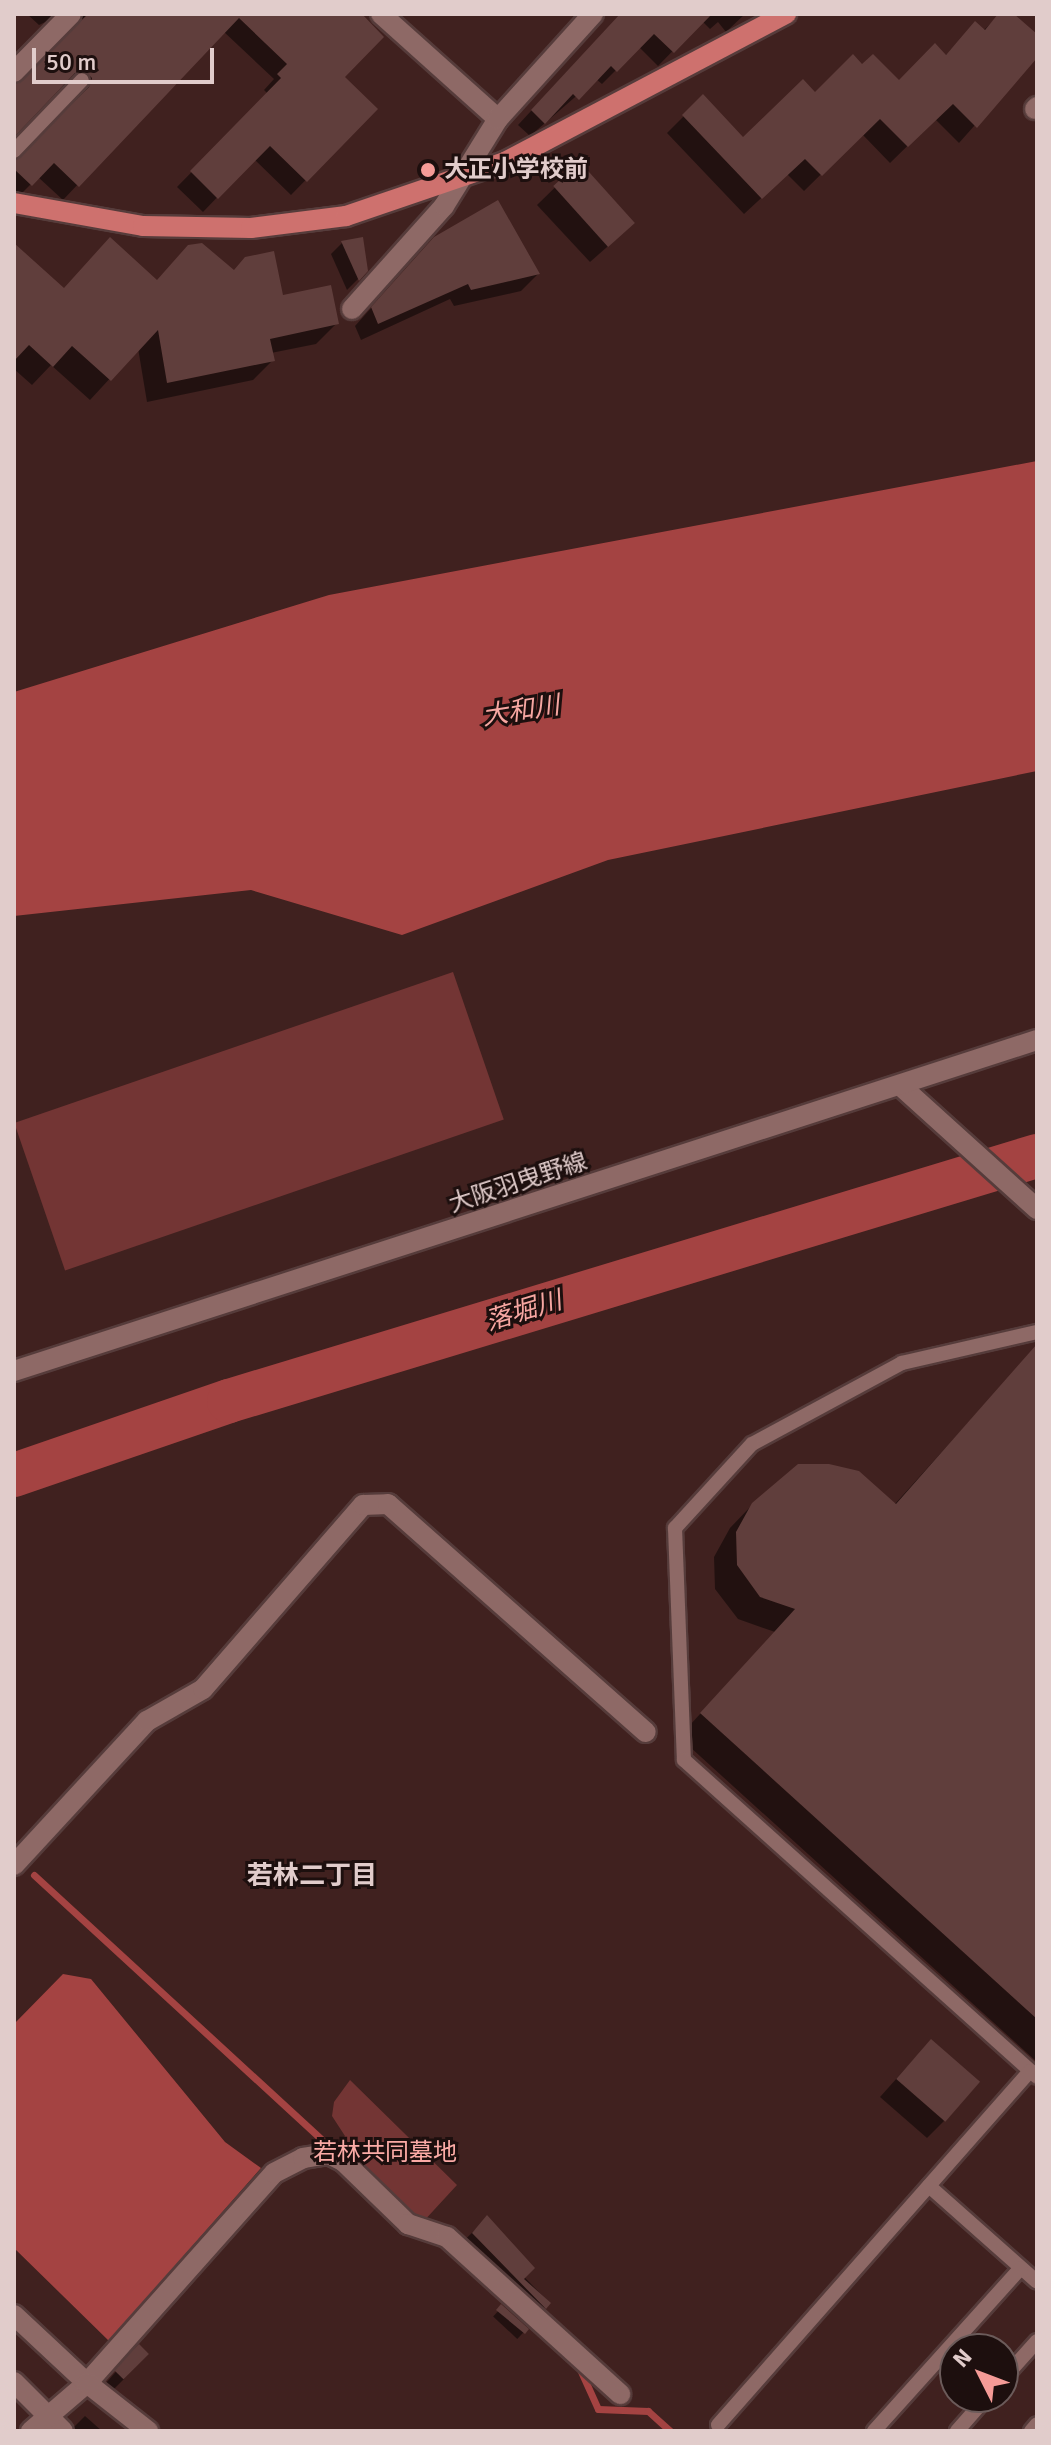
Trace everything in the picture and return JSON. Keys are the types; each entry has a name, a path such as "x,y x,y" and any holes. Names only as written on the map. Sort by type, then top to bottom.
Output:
{"main road":[{"path":"14,203 143,226 251,228 346,216 462,180 786,14"}],"street":[{"path":"14,72 71,14"},
{"path":"381,14 498,119"},
{"path":"352,309 462,180 498,119 593,14"},
{"name":"大阪羽曳野線","path":"14,1371 902,1087 1037,1040"},
{"path":"902,1087 1033,1205"},
{"path":"14,1865 147,1721 203,1689 363,1505 388,1504 646,1732"},
{"path":"31,2431 56,2424 87,2383 274,2173 303,2158 329,2154 343,2161 408,2224 447,2237 620,2394"},
{"path":"14,2315 87,2383 148,2431"},
{"path":"14,2382 56,2424"}],"lane":[{"path":"14,151 82,80"},
{"path":"718,2425 929,2186 1034,2074 684,1760 675,1528 752,1444 902,1363 1037,1332"},
{"path":"929,2186 1037,2282"},
{"path":"874,2431 1021,2268"},
{"path":"1019,2361 1037,2341"},
{"path":"957,2431 973,2413"},
{"path":"1031,2431 1037,2424"}],"green space":[{"path":"453,972 504,1120 65,1271 14,1123"},
{"name":"若林共同墓地","path":"350,2080 457,2185 422,2223 336,2146 345,2136 332,2116 334,2102"}],"water":[{"name":"大和川","path":"1037,461 1037,771 608,860 402,935 251,890 14,916 14,692 329,595"},
{"path":"63,1974 91,1979 225,2142 261,2168 109,2341 14,2248 14,2024"}],"building":[{"path":"88,14 362,14 384,37 345,77 378,109 307,182 270,146 218,199 190,171 281,78 277,74 287,64 239,18 79,187 54,163 32,186 14,169 14,161 89,87 92,78 85,71 75,73 14,137 14,85"},
{"path":"620,14 712,14 674,53 654,34 617,72 611,66 579,100 573,94 545,124 531,110"},
{"path":"998,14 1014,14 1037,34 1037,58 977,128 953,104 908,147 880,119 822,176 805,159 762,199 682,115 703,94 743,137 803,79 815,92 853,54 862,64 873,54 899,80 935,43 946,55 975,21 985,30"},
{"path":"580,162 635,223 608,247 553,186"},
{"path":"498,200 540,274 471,290 468,284 378,324 371,307 434,237"},
{"path":"110,237 157,280 188,245 202,243 234,270 245,257 274,251 283,295 331,285 339,324 270,339 275,361 167,383 158,330 111,381 72,346 53,367 29,345 14,361 14,243 64,288"},
{"path":"363,237 368,271 359,281 341,241"},
{"path":"1037,1344 1037,2019 700,1713 795,1609 760,1597 737,1565 736,1532 752,1503 798,1464 829,1464 859,1471 896,1504"},
{"path":"931,2039 980,2082 945,2122 896,2079"},
{"path":"487,2215 535,2268 524,2279 551,2303 546,2309 472,2233"},
{"path":"501,2304 529,2329 525,2334 496,2310"},
{"path":"139,2344 149,2354 123,2379 114,2369"}],"waterway":[{"name":"落堀川","path":"14,1475 229,1401 1037,1156"},
{"path":"34,1875 322,2140"},
{"path":"579,2367 598,2409 648,2411 670,2431"}],"place":[{"name":"大正小学校前","path":"428,170"}],"district":[{"name":"若林二丁目","path":"312,1877"}]}
